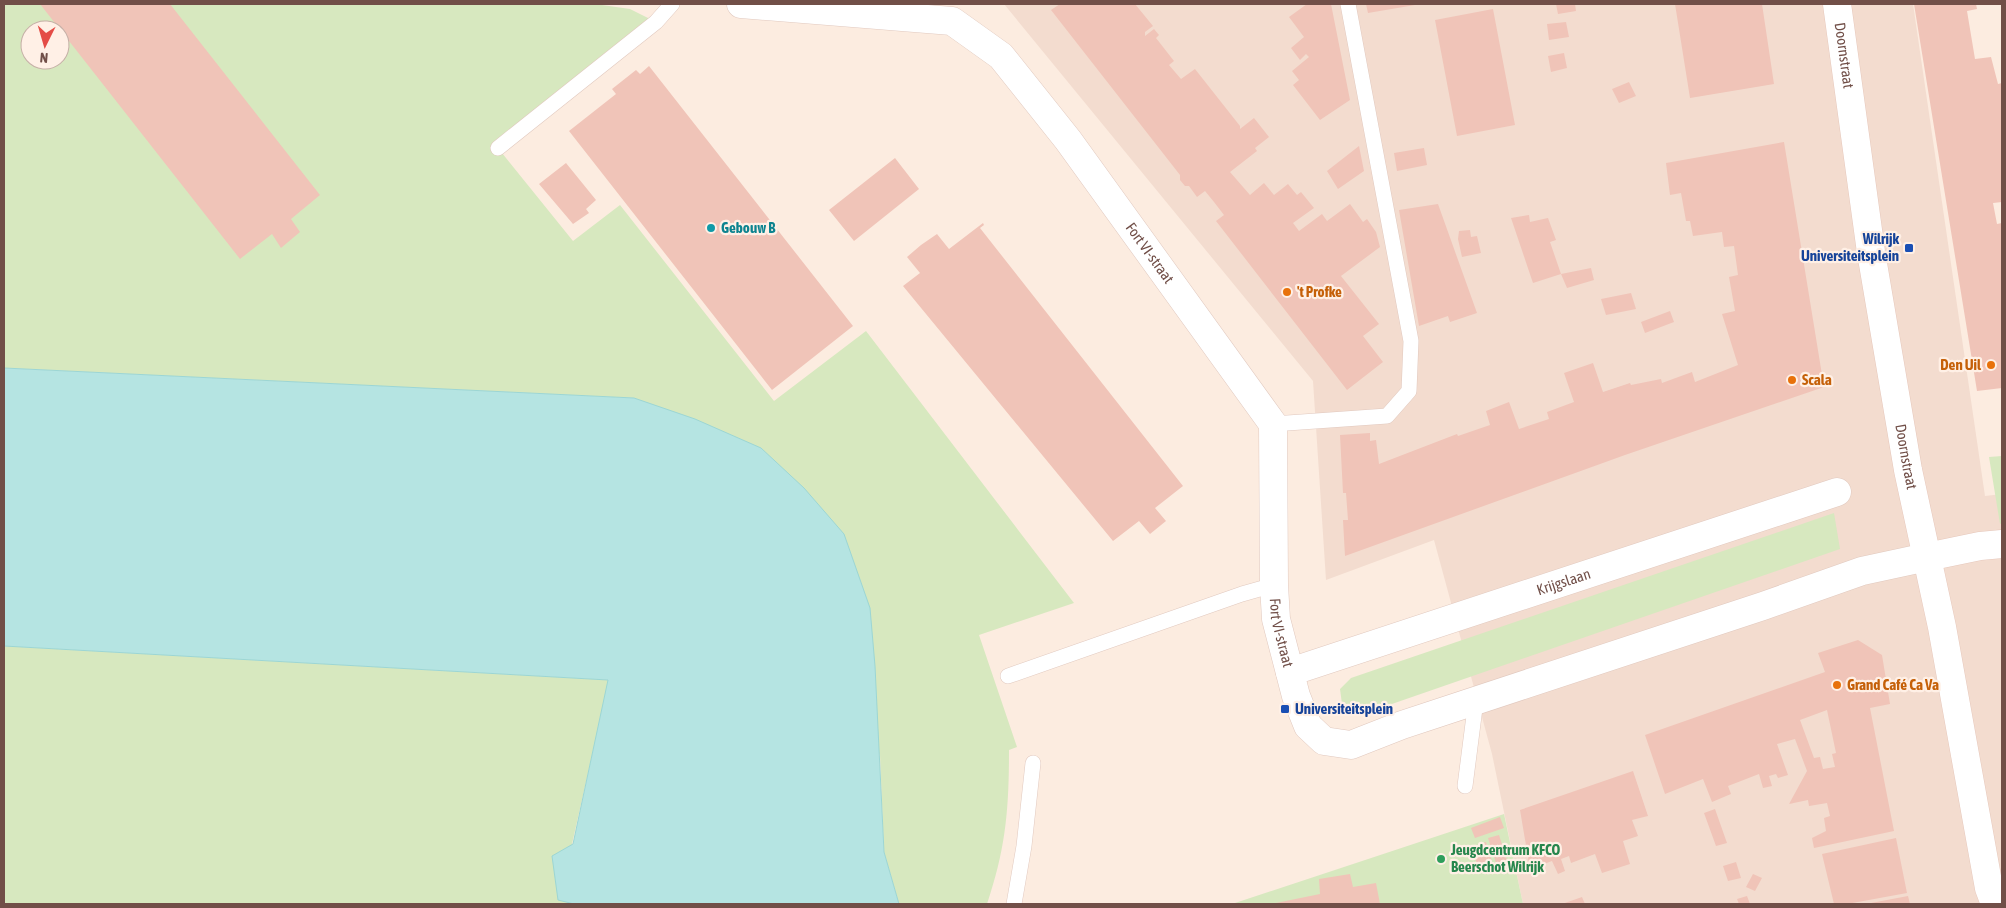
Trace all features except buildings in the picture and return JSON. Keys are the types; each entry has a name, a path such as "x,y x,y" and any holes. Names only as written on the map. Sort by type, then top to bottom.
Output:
{"street":[{"name":"Fort VI-straat","path":"741,4 952,21 1001,56 1068,140 1273,424 1276,619 1296,696 1308,726 1324,741 1352,745 1476,700"},
{"name":"Doornstraat","path":"1837,4 1877,284 1908,470 1927,557 1989,888 1995,904"},
{"name":"Krijgslaan","path":"1290,672 1837,492"},
{"path":"1476,700 1763,606 1862,571 1980,546 2002,544"}],"lane":[{"path":"498,148 656,22 672,4"},
{"path":"1273,424 1387,416 1408,391 1412,342 1348,4"},
{"path":"1008,676 1242,594 1274,585"},
{"path":"1465,786 1476,700"},
{"path":"1014,904 1024,846 1033,763"}],"shaded area":[{"path":"1004,4 1913,4 1985,496 2002,494 2002,904 1523,904 1492,754 1434,540 1326,580 1313,381"}],"green space":[{"path":"4,4 595,4 630,9 656,22 498,148 573,241 620,205 774,401 866,331 1074,603 979,635 1017,747 1009,750 1005,828 998,865 987,904 899,904 884,852 880,755 634,398 4,368"},
{"path":"2002,456 2002,523 2000,524 1989,457"},
{"path":"1834,513 1840,549 1363,714 1349,713 1342,704 1340,689 1351,678"},
{"path":"4,646 609,680 572,844 574,904 4,904"},
{"name":"Jeugdcentrum KFCO Beerschot Wilrijk","path":"1504,814 1523,904 1232,904"}],"water":[{"path":"4,368 634,398 695,419 761,448 804,488 844,534 870,608 875,666 884,852 899,904 574,904 558,900 552,856 573,844 608,680 4,646"}],"place":[{"name":"Gebouw B","path":"711,228"},
{"name":"Wilrijk Universiteitsplein","path":"1909,248"},
{"name":"'t Profke","path":"1287,292"},
{"name":"Den Uil","path":"1991,365"},
{"name":"Scala","path":"1792,380"},
{"name":"Grand Café Ca Va","path":"1837,685"},
{"name":"Universiteitsplein","path":"1285,709"},
{"name":"Jeugdcentrum KFCO Beerschot Wilrijk","path":"1441,859"}]}
